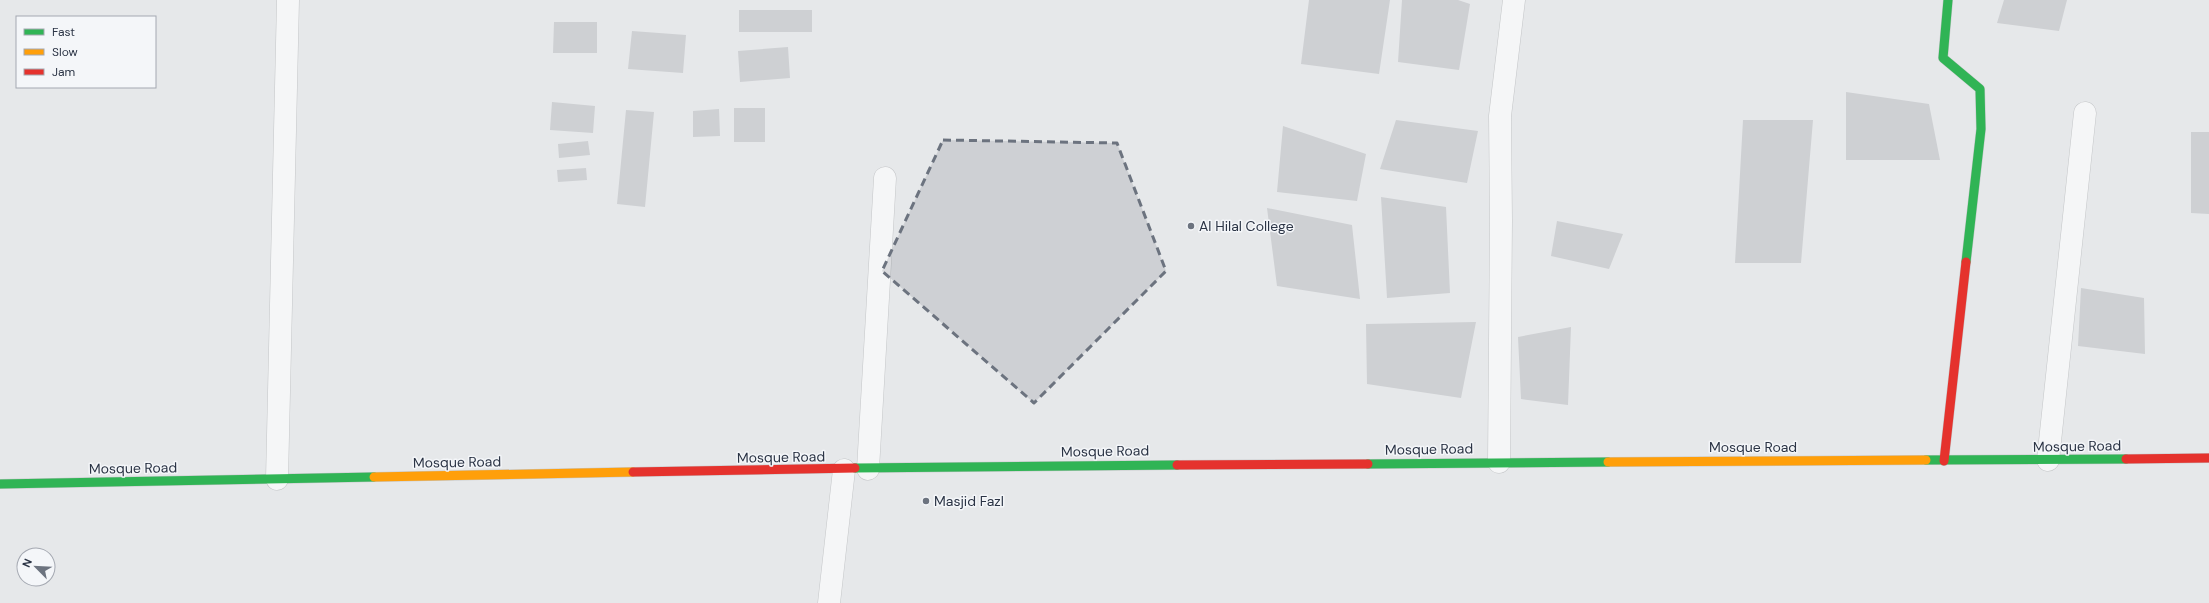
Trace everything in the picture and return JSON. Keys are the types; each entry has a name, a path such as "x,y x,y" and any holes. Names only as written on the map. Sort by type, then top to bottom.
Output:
{"street":[{"path":"277,479 288,0"},
{"path":"1499,462 1502,221 1500,116 1514,0"},
{"path":"1944,461 1981,129 1980,89 1943,58 1948,0"},
{"path":"2048,460 2085,113"},
{"path":"868,469 885,178"},
{"name":"Mosque Road","path":"1,484 868,469 1499,462 1944,461 2209,458"},
{"path":"829,603 844,470"}],"highlighted area":[{"path":"943,140 1117,143 1166,271 1034,403 882,271"}],"building":[{"path":"1309,0 1390,0 1379,74 1301,64"},
{"path":"1402,0 1458,0 1470,4 1459,70 1398,62"},
{"path":"2004,0 2067,0 2059,31 1997,23"},
{"path":"739,10 812,10 812,32 739,32"},
{"path":"554,22 597,22 597,53 553,53"},
{"path":"632,31 686,35 683,73 628,69"},
{"path":"788,47 790,78 740,82 738,51"},
{"path":"1846,92 1929,104 1940,160 1846,160"},
{"path":"552,102 595,106 593,133 550,130"},
{"path":"734,108 765,108 765,142 734,142"},
{"path":"719,109 720,136 693,137 693,111"},
{"path":"626,110 654,112 645,207 617,204"},
{"path":"1396,120 1478,131 1467,183 1380,169"},
{"path":"1743,120 1813,120 1801,263 1735,263"},
{"path":"1283,126 1366,154 1357,201 1277,192"},
{"path":"2191,132 2209,132 2209,214 2191,213"},
{"path":"588,141 590,155 559,158 558,144"},
{"path":"586,168 587,180 558,182 557,170"},
{"path":"1381,197 1446,207 1450,293 1387,298"},
{"path":"1267,208 1352,225 1360,299 1277,286"},
{"path":"1557,221 1623,234 1609,269 1551,256"},
{"path":"2081,288 2144,298 2145,354 2078,346"},
{"path":"1476,322 1461,398 1367,384 1366,324"},
{"path":"1571,327 1568,405 1521,399 1518,337"}],"traffic: fast":[{"path":"1948,0 1943,58 1980,89 1981,129 1966,262"},
{"path":"1926,460 2126,459"},
{"path":"1368,464 1608,462"},
{"path":"855,468 1177,465"},
{"path":"0,484 374,477"}],"traffic: slow":[{"path":"1608,462 1926,460"},
{"path":"374,477 633,472"}],"traffic: jam":[{"path":"1944,461 1966,262"},
{"path":"2126,459 2209,458"},
{"path":"1177,465 1368,464"},
{"path":"633,472 855,468"}],"place":[{"name":"Al Hilal College","path":"1191,226"},
{"name":"Masjid Fazl","path":"926,501"}]}
